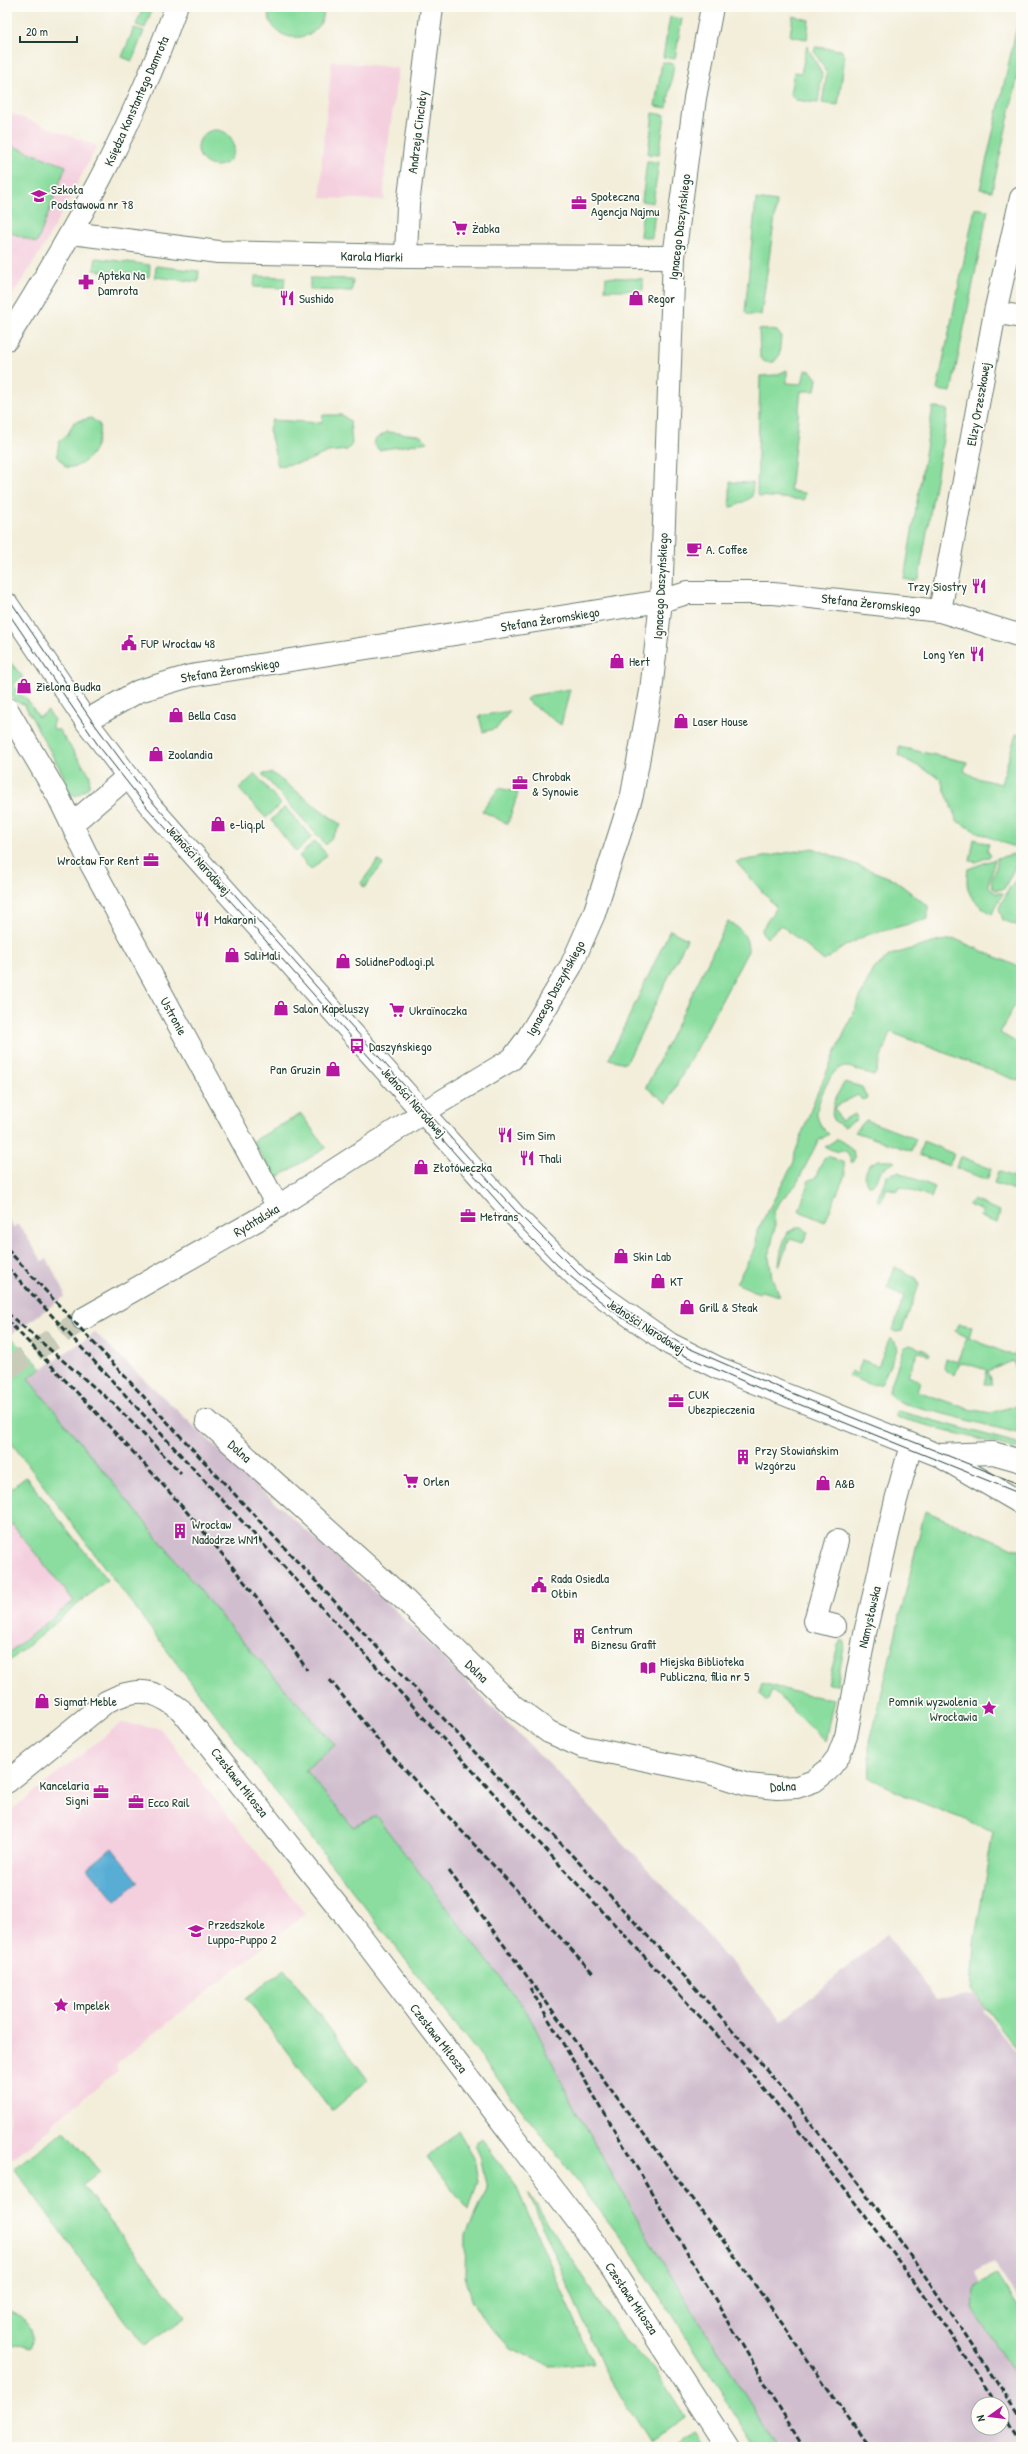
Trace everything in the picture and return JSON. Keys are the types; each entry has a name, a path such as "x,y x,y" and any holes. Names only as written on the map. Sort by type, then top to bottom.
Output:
{"street":[{"name":"Księdza Konstantego Damrota","path":"7,339 72,233 120,143 176,7"},
{"name":"Andrzeja Cinciały","path":"406,256 408,205 432,7"},
{"name":"Ignacego Daszyńskiego","path":"424,1112 512,1059 527,1038 571,966 594,914 632,795 651,691 661,601 674,257 695,98 712,7"},
{"name":"Elizy Orzeszkowej","path":"940,611 995,312 1021,198"},
{"name":"Karola Miarki","path":"72,233 218,252 406,256 674,257"},
{"path":"995,312 1021,317"},
{"name":"Stefana Żeromskiego","path":"86,721 139,691 190,676 661,601 687,593 774,593 940,611 1021,636"},
{"name":"Jedności Narodowej","path":"7,604 86,721 152,808 533,1236 582,1282 639,1324 670,1344 718,1368 938,1455 1021,1504"},
{"name":"Ustronie","path":"7,709 58,796 166,1003 278,1207"},
{"path":"72,824 127,776"},
{"name":"Rychtalska","path":"83,1319 278,1207 424,1112"},
{"name":"Dolna","path":"207,1421 407,1602 512,1705 549,1732 583,1747 710,1773 748,1785 777,1788 797,1786 814,1780"},
{"name":"Namysłowska","path":"814,1780 828,1770 838,1757 846,1736 865,1633 896,1500 911,1445"},
{"name":"Jedności Narodowej","path":"938,1455 993,1453 1021,1461"},
{"path":"834,1626 815,1621 837,1541"},
{"name":"Czesława Miłosza","path":"7,1782 106,1702 124,1692 144,1691 164,1696 181,1710 203,1734 351,1923 601,2252 727,2447"}],"shaded area":[{"path":"332,61 398,68 385,170 384,200 321,198 322,157"},
{"name":"Szkoła Podstawowa nr 78","path":"7,112 97,146 44,246 7,304"},
{"path":"7,1217 13,1227 19,1224 42,1261 47,1259 64,1291 64,1297 9,1336 7,1333"},
{"path":"95,1333 278,1505 401,1616 563,1778 683,1907 782,2021 887,1934 936,2000 974,1994 985,2009 983,2011 1021,2059 1021,2305 993,2261 974,2271 980,2283 976,2286 972,2309 1021,2384 1021,2447 777,2447 657,2253 575,2109 529,2015 377,1817 353,1827 305,1770 335,1745 224,1620 28,1378"},
{"path":"26,1477 107,1580 7,1663 7,1492"},
{"path":"121,1723 160,1728 305,1914 116,2065 118,2071 56,2120 49,2131 9,2161 7,1814"}],"green space":[{"path":"143,7 153,7 145,28 136,25"},
{"path":"268,7 324,7 322,20 315,30 306,36 296,37 285,35 276,30 270,20"},
{"path":"1021,9 1021,62 992,191 980,189"},
{"path":"793,16 809,20 807,39 790,36"},
{"path":"670,17 682,19 675,59 663,57"},
{"path":"134,28 144,31 132,61 122,57"},
{"path":"807,46 822,74 818,103 796,100 790,94 794,72 801,73"},
{"path":"815,47 841,50 845,56 838,105 822,103 827,73 814,51"},
{"path":"662,62 674,64 667,108 655,106"},
{"path":"653,113 665,115 659,155 648,154"},
{"path":"220,130 229,135 233,141 233,155 229,161 220,166 212,166 203,161 199,155 198,144 203,135 209,131"},
{"path":"7,144 66,166 37,243 7,231"},
{"path":"647,161 659,162 653,203 642,201"},
{"path":"756,199 777,202 761,315 748,315 745,312"},
{"path":"975,208 988,210 951,392 937,390"},
{"path":"643,209 655,210 652,238 640,236"},
{"path":"96,258 150,265 149,277 94,270"},
{"path":"156,266 199,271 198,282 155,277"},
{"path":"255,276 285,277 284,288 254,287"},
{"path":"606,277 643,279 643,290 605,290"},
{"path":"310,278 353,279 352,291 310,290"},
{"path":"759,329 777,331 781,336 779,356 774,362 765,362 760,358"},
{"path":"787,370 787,383 802,384 805,370 811,371 817,379 815,391 801,391 790,491 805,493 804,500 759,496 757,493 760,376 776,375"},
{"path":"933,407 948,410 919,578 914,581 904,579"},
{"path":"323,415 342,415 350,421 352,444 347,450 328,452 305,462 278,466 269,429 272,420 322,423"},
{"path":"91,418 99,424 98,439 92,454 86,460 74,467 66,467 57,455 59,441 68,434 74,422"},
{"path":"387,432 419,435 428,442 379,450 373,443 376,439"},
{"path":"730,482 753,483 752,497 736,506 730,507"},
{"path":"10,662 23,677 13,684 21,696 25,697 39,717 48,711 54,720 52,725 55,731 58,729 90,775 89,787 76,796 70,793 65,784 66,780 24,704 14,701 7,689 7,663"},
{"path":"570,689 561,725 526,700 529,696"},
{"path":"510,711 497,728 483,732 479,716"},
{"path":"1016,734 1021,735 1021,837 1014,847 975,831 957,821 940,778 899,756 899,747 967,762 964,771 976,778 1001,784"},
{"path":"272,773 341,825 326,845 262,774"},
{"path":"255,774 281,804 266,818 239,789"},
{"path":"499,788 518,793 508,824 482,811"},
{"path":"285,807 312,837 296,852 271,820"},
{"path":"974,839 989,844 987,850 991,856 976,862 970,861"},
{"path":"315,841 327,855 311,870 299,856"},
{"path":"813,848 893,879 928,906 928,919 867,935 845,946 824,961 781,925 767,938 761,931 776,907 736,862"},
{"path":"1014,854 1021,857 1021,865 1015,867 1004,889 995,890 991,882 996,867 997,858"},
{"path":"995,859 988,885 995,893 1003,893 992,914 979,905 971,896 967,885 967,878 968,869"},
{"path":"378,860 383,864 364,888 361,883"},
{"path":"1018,879 1021,881 1021,927 1003,920 999,908 1010,887"},
{"path":"728,921 743,933 747,941 748,951 667,1103 646,1087"},
{"path":"670,930 687,939 628,1060 625,1063 609,1059"},
{"path":"955,939 1021,968 1021,993 1000,1033 1021,1045 1021,1082 890,1032 875,1075 873,1076 855,1069 843,1067 834,1073 830,1078 823,1092 818,1105 817,1117 820,1124 829,1134 818,1141 796,1185 782,1199 774,1211 775,1227 769,1257 772,1278 780,1296 761,1291 759,1293 736,1283 756,1247 757,1231 794,1162 795,1153 816,1096 872,971 890,955 940,941"},
{"path":"845,1082 862,1087 867,1098 862,1100 858,1095 834,1107 841,1121 855,1114 857,1118 844,1127 833,1120 832,1110 839,1091"},
{"path":"301,1114 326,1148 275,1179 253,1141"},
{"path":"866,1120 916,1139 911,1151 855,1132"},
{"path":"837,1139 847,1145 853,1152 854,1159 852,1163 847,1152 841,1150 837,1152 825,1147"},
{"path":"923,1141 954,1154 949,1166 919,1155"},
{"path":"828,1156 844,1163 845,1175 825,1222 799,1211 809,1180 815,1178 824,1158"},
{"path":"960,1156 991,1169 987,1180 956,1168"},
{"path":"878,1160 889,1160 895,1162 883,1169 872,1186 867,1184 864,1176 869,1165"},
{"path":"998,1171 1021,1180 1021,1192 994,1183"},
{"path":"898,1172 935,1187 931,1198 899,1186 897,1191 887,1188 881,1202 877,1200 887,1175"},
{"path":"973,1200 1000,1211 997,1223 980,1217 983,1211 968,1205"},
{"path":"796,1228 803,1228 808,1232 803,1243 790,1239 779,1266 786,1236 788,1232"},
{"path":"895,1267 916,1278 919,1285 902,1331 896,1332 893,1330 904,1296 887,1288"},
{"path":"958,1324 972,1326 969,1338 1014,1356 1019,1345 1021,1346 1021,1373 1018,1375 1013,1361 988,1371 993,1384 984,1384 987,1370 960,1362 955,1375 947,1372 944,1368 946,1358 957,1362 967,1337 955,1331"},
{"path":"7,1333 42,1368 28,1378 224,1620 335,1745 305,1770 353,1827 376,1816 529,2015 575,2109 657,2253 777,2447 756,2447 631,2251 183,1672 7,1437"},
{"path":"890,1338 895,1342 897,1350 881,1384 871,1385 849,1376 851,1371 857,1374 862,1360 878,1366"},
{"path":"910,1345 929,1352 930,1355 918,1352 908,1376 920,1381 917,1391 968,1409 991,1413 1021,1404 1021,1434 898,1402 888,1393 904,1348"},
{"path":"898,1411 1017,1443 1018,1447 1016,1449 896,1417 895,1412"},
{"path":"26,1477 107,1580 7,1663 7,1654 74,1601 10,1522 7,1524 7,1492"},
{"path":"925,1511 1021,1551 1021,2055 971,1989 974,1944 993,1831 907,1797 870,1778 869,1746"},
{"path":"842,1640 845,1642 837,1685 828,1684 838,1645"},
{"path":"762,1683 806,1695 834,1699 825,1741 772,1690 767,1701 759,1694"},
{"path":"285,1969 368,2080 332,2111 246,1998"},
{"path":"65,2130 100,2172 82,2186 186,2317 144,2346 14,2168"},
{"path":"458,2130 474,2158 478,2181 469,2210 427,2158"},
{"path":"482,2139 516,2186 593,2364 549,2365 510,2348 481,2316 472,2300 465,2276 466,2235 487,2189 480,2155 475,2144"},
{"path":"528,2192 624,2341 652,2366 685,2417 649,2442 604,2369"},
{"path":"996,2274 1021,2313 1021,2384 972,2309 976,2285"},
{"path":"7,2310 18,2315 31,2329 33,2341 31,2347 23,2345 7,2348"},
{"path":"695,2432 704,2447 671,2447"}],"water":[{"path":"112,1848 139,1882 115,1901 88,1868"}],"tunnel":[{"path":"7,1369 83,1319"}],"tram line":[{"path":"7,596 90,718 149,798 514,1209 579,1274 630,1313 686,1347 794,1394 1021,1485"},
{"path":"7,611 98,745 146,806 514,1220 557,1265 621,1317 683,1355 759,1388 1021,1494"}],"railway":[{"path":"7,1249 469,1746 661,1950 754,2055 843,2164 890,2226 957,2322 1021,2420"},
{"path":"7,1267 741,2061 809,2144 874,2228 937,2315 991,2396"},
{"path":"7,1313 114,1404 181,1473"},
{"path":"7,1320 127,1445 203,1531 240,1576 307,1670"},
{"path":"330,1680 383,1746 594,1974"},
{"path":"449,1871 741,2265 869,2447"},
{"path":"530,1988 803,2447"},
{"path":"1010,2426 1021,2443"}],"place":[{"name":"Szkoła Podstawowa nr 78","path":"39,196"},
{"name":"Społeczna Agencja Najmu","path":"579,203"},
{"name":"Żabka","path":"460,228"},
{"name":"Apteka Na Damrota","path":"86,282"},
{"name":"Sushido","path":"287,298"},
{"name":"Regor","path":"636,298"},
{"name":"A. Coffee","path":"694,549"},
{"name":"Trzy Siostry","path":"979,586"},
{"name":"FUP Wrocław 48","path":"129,643"},
{"name":"Long Yen","path":"977,654"},
{"name":"Hert","path":"617,661"},
{"name":"Zielona Budka","path":"24,686"},
{"name":"Bella Casa","path":"176,715"},
{"name":"Laser House","path":"681,721"},
{"name":"Zoolandia","path":"156,754"},
{"name":"Chrobak & Synowie","path":"520,783"},
{"name":"e-liq.pl","path":"218,824"},
{"name":"Wrocław For Rent","path":"151,860"},
{"name":"Makaroni","path":"202,919"},
{"name":"SaliMali","path":"232,955"},
{"name":"SolidnePodlogi.pl","path":"343,961"},
{"name":"Salon Kapeluszy","path":"281,1008"},
{"name":"Ukraïnoczka","path":"397,1010"},
{"name":"Daszyńskiego","path":"357,1046"},
{"name":"Pan Gruzin","path":"333,1069"},
{"name":"Sim Sim","path":"505,1135"},
{"name":"Thali","path":"527,1158"},
{"name":"Złotóweczka","path":"421,1167"},
{"name":"Metrans","path":"468,1216"},
{"name":"Skin Lab","path":"621,1256"},
{"name":"KT","path":"658,1281"},
{"name":"Grill & Steak","path":"687,1307"},
{"name":"CUK Ubezpieczenia","path":"676,1401"},
{"name":"Przy Słowiańskim Wzgórzu","path":"743,1457"},
{"name":"Orlen","path":"411,1481"},
{"name":"A&B","path":"823,1483"},
{"name":"Wrocław Nadodrze WN1","path":"180,1531"},
{"name":"Rada Osiedla Ołbin","path":"539,1585"},
{"name":"Centrum Biznesu Grafit","path":"579,1636"},
{"name":"Miejska Biblioteka Publiczna, filia nr 5","path":"648,1668"},
{"name":"Sigmat Meble","path":"42,1701"},
{"name":"Pomnik wyzwolenia Wrocławia","path":"989,1708"},
{"name":"Kancelaria Signi","path":"101,1792"},
{"name":"Ecco Rail","path":"136,1802"},
{"name":"Przedszkole Luppo-Puppo 2","path":"196,1931"},
{"name":"Impelek","path":"61,2005"}]}
